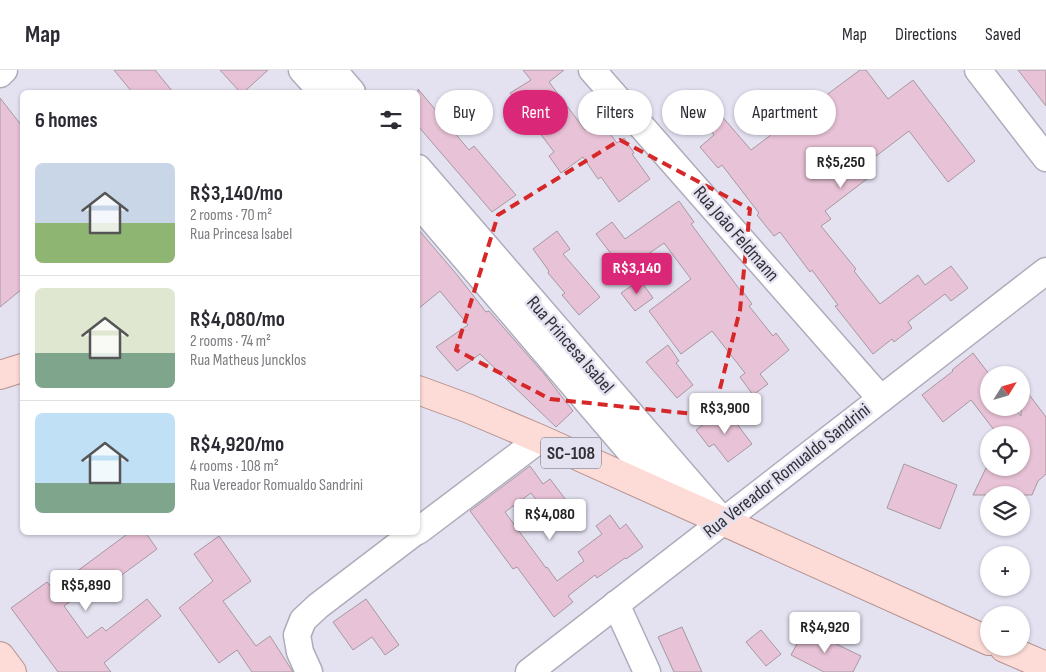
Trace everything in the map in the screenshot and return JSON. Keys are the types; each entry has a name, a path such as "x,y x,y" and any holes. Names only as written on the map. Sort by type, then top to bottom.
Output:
{"main road":[{"path":"0,375 20,369"},
{"name":"SC-108","path":"420,391 467,408 540,439 980,636"},
{"path":"0,656 12,672"},
{"path":"1023,656 1046,666"}],"street":[{"path":"0,74 4,70"},
{"path":"302,70 320,90"},
{"path":"332,70 350,90"},
{"name":"Rua João Feldmann","path":"592,70 881,399"},
{"path":"978,70 1046,158"},
{"name":"Rua Princesa Isabel","path":"420,170 723,521"},
{"name":"Rua Princesa Isabel","path":"420,205 669,497"},
{"name":"Rua Vereador Romualdo Sandrini","path":"528,672 881,399 1042,282"},
{"path":"420,529 540,439"},
{"path":"309,672 300,652 297,635 303,620 318,606 412,535"},
{"path":"616,604 647,672"}],"highlighted area":[{"path":"620,140 750,209 740,310 713,416 550,399 456,350 498,215"}],"building":[{"path":"114,70 155,70 171,90 130,90"},
{"path":"220,70 268,70 246,90 238,90"},
{"path":"523,70 564,70 549,82 555,90 515,90 531,80"},
{"path":"860,70 866,70 888,99 913,80 975,161 948,182 909,131 859,169 867,179 825,211 831,219 821,226 856,269 854,271 880,304 918,275 925,285 951,266 968,288 951,301 945,294 908,322 912,328 894,342 892,339 873,354 835,306 838,305 812,270 810,272 780,232 774,236 722,165 718,168 700,147 714,135 724,135 724,119 734,130 734,135 738,135 751,150 771,135 836,135 836,90 833,90"},
{"path":"1018,70 1046,70 1046,106"},
{"path":"420,91 435,109 435,135 456,135 469,150 474,146 516,195 492,212 420,128"},
{"path":"0,98 20,123 20,291 0,307"},
{"path":"568,107 578,121 578,135 611,135 617,143 624,138 634,153 632,154 650,179 619,202 601,177 598,179 583,157 561,173 549,156 554,152 541,135 568,135"},
{"path":"679,201 694,222 691,224 752,304 749,306 773,336 776,333 789,350 760,374 768,384 753,395 740,377 745,373 712,331 681,354 649,311 691,279 664,243 624,271 596,234 612,222 625,239"},
{"path":"420,231 486,312 489,311 545,375 573,411 556,427 480,354 457,371 436,347 468,325 440,291 420,307"},
{"path":"557,231 570,249 563,254 600,297 579,315 562,295 565,293 548,273 549,271 533,249"},
{"path":"640,280 653,298 635,311 621,293"},
{"path":"668,345 679,361 676,363 693,385 677,398 646,362"},
{"path":"973,353 983,366 980,366 980,412 971,400 943,422 922,395"},
{"path":"1030,396 1046,417 1046,474 1038,481 1032,495 1030,495 1030,486 980,486 980,495 973,495 982,476 1030,476 1030,426 991,426 983,416 1030,416"},
{"path":"725,408 752,444 728,462 714,444 709,447 696,430"},
{"path":"904,464 957,485 940,529 887,508"},
{"path":"530,466 543,484 550,479 566,500 547,514 531,493 505,512 557,581 584,561 578,552 602,534 596,526 610,515 620,529 626,524 643,547 597,578 595,575 568,596 573,602 554,617 517,567 513,569 470,511"},
{"path":"126,535 147,535 157,549 119,577 114,570 64,606 87,638 102,627 106,631 147,599 161,616 104,663 111,672 58,672 11,608 47,582 53,589"},
{"path":"219,536 251,581 223,601 256,646 270,636 293,672 252,672 237,650 219,663 179,608 213,581 194,554"},
{"path":"366,599 399,645 385,655 372,637 353,650 333,622"},
{"path":"682,627 702,672 674,672 658,637"},
{"path":"805,629 861,656 853,672 824,672 791,655"},
{"path":"761,630 781,654 766,666 746,642"}]}
